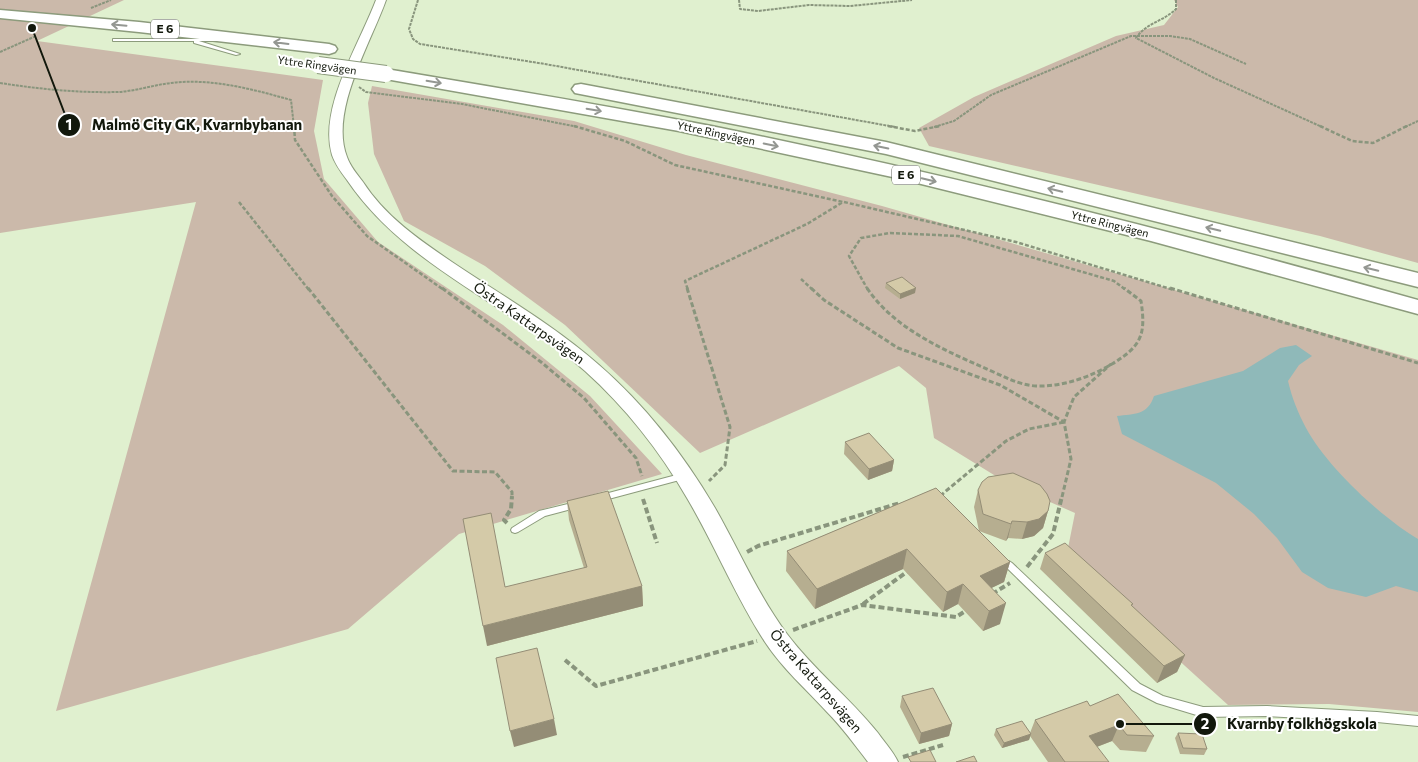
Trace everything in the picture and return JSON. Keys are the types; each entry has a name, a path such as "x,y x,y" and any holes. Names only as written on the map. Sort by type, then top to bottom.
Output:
{"highway":[{"name":"Yttre Ringvägen","path":"0,14 139,26 376,56"},
{"name":"E 6","path":"0,27 256,56"},
{"name":"Yttre Ringvägen","path":"300,62 318,65 391,66 624,96 886,148 1418,280"},
{"name":"Yttre Ringvägen","path":"391,66 855,163 1142,232 1418,307"}],"street":[{"name":"Östra Kattarpsvägen","path":"381,0 373,24 340,101 336,118 337,150 344,166 370,204 399,232 544,331 593,369 648,426 690,485 751,597 775,636 822,691 890,761"}],"lane":[{"path":"139,26 238,54"},
{"path":"115,40 260,40"},
{"path":"515,530 542,513 641,488 690,485"},
{"path":"1009,565 1136,687 1161,700 1203,712 1267,711 1418,721"}],"path":[{"path":"418,0 409,24 409,32 413,40 420,44 544,64 916,131 941,126 954,121 991,95 1122,38 1137,35 1170,36 1190,40 1246,64"},
{"path":"739,0 740,9 758,11 809,5 850,6 912,0"},
{"path":"1137,35 1155,22 1170,16 1176,9 1176,0"},
{"path":"1137,35 1136,38 1169,56 1352,141 1373,143 1418,121"},
{"path":"0,52 36,36"},
{"path":"0,83 40,89 82,92 135,91 170,83 191,83 228,86 291,100 295,140 332,196 367,236 439,286 541,362 584,398 636,458 641,488 658,543"},
{"path":"358,85 366,92 462,104 566,124 625,142 675,165 1016,242 1418,363"},
{"path":"239,202 453,472 495,472 512,492 511,509 504,520 515,530"},
{"path":"690,485 725,464 730,427 685,281 807,224 843,202"},
{"path":"1021,576 1052,534 1071,458 1064,422 1074,396 1111,364 1134,350 1145,326 1141,301 1114,280 958,236 890,233 861,238 849,256 858,276 884,309 928,340 965,360 1025,385 1060,384 1098,372 1111,364"},
{"path":"801,279 824,300 898,348 1000,385 1064,422"},
{"path":"931,497 940,496 1006,441 1030,429 1064,422"},
{"path":"940,496 947,502"},
{"path":"733,561 758,546 885,506 904,503"},
{"path":"862,605 915,568"},
{"path":"890,761 943,745"}],"shaded area":[{"path":"0,0 124,0 37,41 323,80 314,131 324,179 378,242 503,325 590,396 662,474 459,534 348,629 56,711 196,202 0,233"},
{"path":"1174,0 1418,0 1418,263 1320,236 929,146 919,128 974,97 1116,36 1164,25 1178,7"},
{"path":"372,86 574,121 686,155 882,206 1418,360 1418,712 1329,704 1228,705 1066,558 1075,513 1007,483 934,438 926,388 899,366 700,453 565,325 485,266 404,221 374,154 368,103"}],"water":[{"path":"1296,345 1312,356 1299,365 1288,381 1303,422 1327,459 1356,490 1403,530 1418,539 1418,592 1396,586 1366,597 1328,588 1302,572 1277,538 1254,514 1216,483 1122,434 1117,416 1135,414 1144,410 1148,407 1154,396 1243,371 1280,348"}],"building":[{"path":"902,277 916,288 900,294 886,283"},
{"path":"869,433 894,460 869,469 845,442"},
{"path":"1013,473 1040,485 1047,494 1050,501 1048,511 1039,519 1027,522 1012,521 1011,524 983,514 978,490 982,482 988,477"},
{"path":"936,488 1010,562 980,576 1006,603 989,611 963,584 947,592 907,549 817,589 787,551"},
{"path":"608,491 642,586 483,626 463,519 491,513 505,587 587,567 567,501"},
{"path":"1065,543 1133,604 1131,605 1185,655 1164,666 1045,553"},
{"path":"537,648 554,719 510,731 496,658"},
{"path":"933,688 952,724 921,733 902,696"},
{"path":"1118,694 1154,736 1127,735 1119,725 1089,736 1109,762 1065,762 1035,720 1087,701 1090,706"},
{"path":"1022,721 1031,734 1004,743 996,729"},
{"path":"1178,733 1202,734 1207,749 1183,748"},
{"path":"930,750 936,762 911,762 908,757"},
{"path":"974,756 977,762 956,762"}],"place":[{"name":"Malmö City GK, Kvarnbybanan","path":"32,28"},
{"name":"Kvarnby folkhögskola","path":"1120,724"}]}
